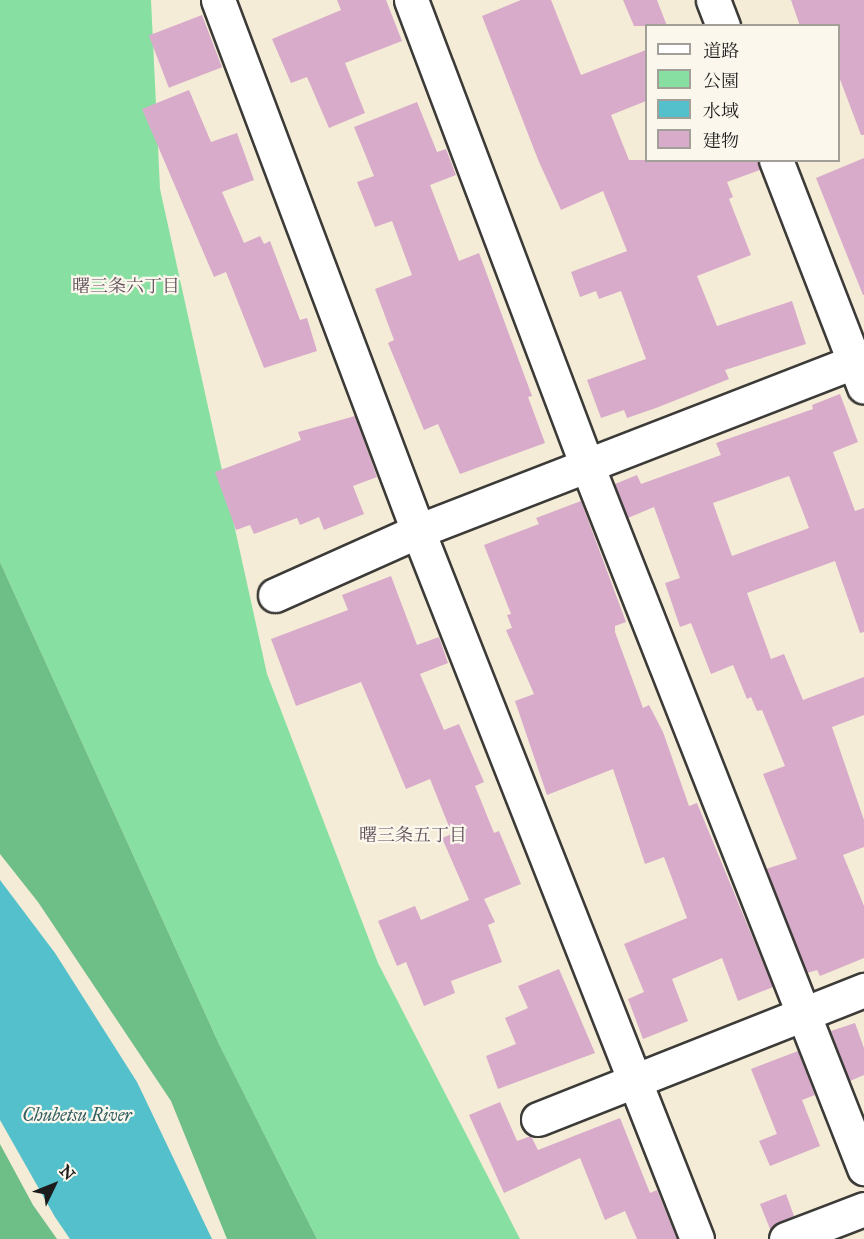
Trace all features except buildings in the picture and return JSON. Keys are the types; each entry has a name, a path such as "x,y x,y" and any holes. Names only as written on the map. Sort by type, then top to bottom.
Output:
{"street":[{"path":"218,0 418,531 697,1239"},
{"path":"411,0 587,465 864,1168"},
{"path":"713,0 722,24"},
{"path":"275,595 418,531 587,465 861,369 777,162"},
{"path":"538,1119 864,990"},
{"path":"786,1239 864,1209"}],"green space":[{"path":"0,0 151,0 160,189 267,674 378,963 520,1239 317,1239 219,1044 0,562"},
{"path":"0,562 219,1044 317,1239 227,1239 171,1101 38,902 0,854"},
{"path":"0,1144 33,1205 57,1239 0,1239"}],"water":[{"name":"Chubetsu River","path":"0,880 55,953 137,1082 212,1239 70,1239 55,1217 0,1120"}],"district":[{"name":"曙三条六丁目","path":"126,286"},
{"name":"曙三条五丁目","path":"413,835"}]}
